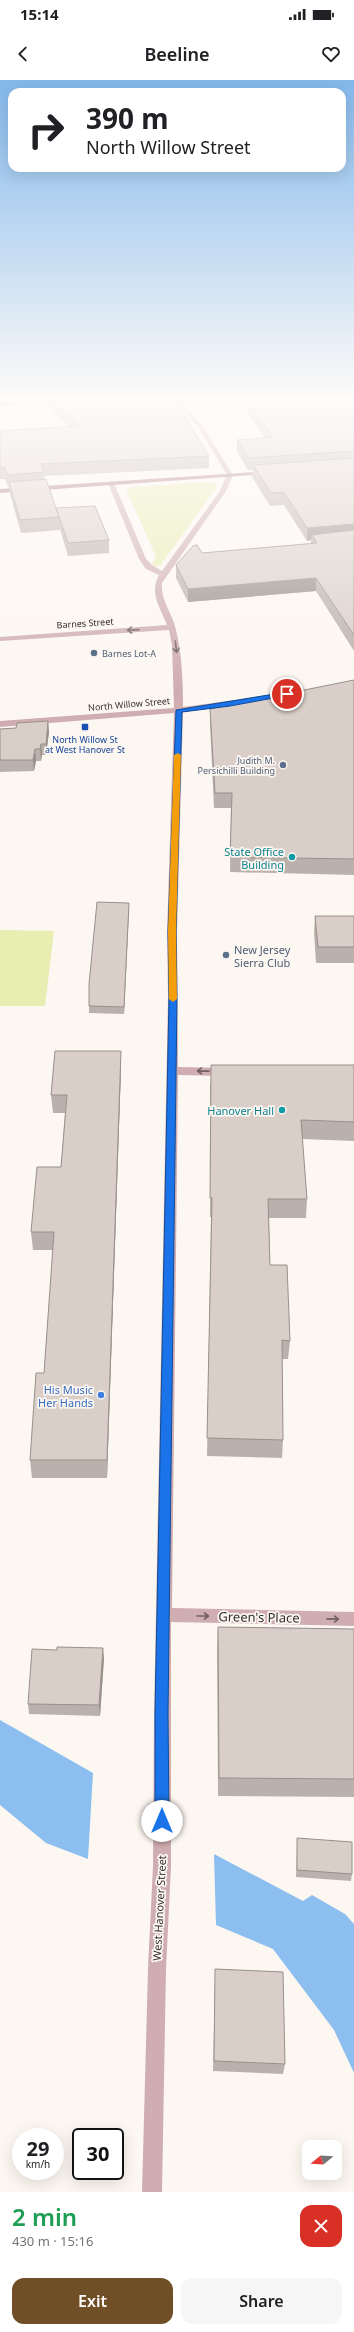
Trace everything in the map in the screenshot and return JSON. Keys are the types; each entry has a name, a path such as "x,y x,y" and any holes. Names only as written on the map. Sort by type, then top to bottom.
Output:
{"street":[{"path":"116,496 143,558 150,567 163,574"},
{"name":"West Hanover Street","path":"152,2192 157,1969 161,1888 173,997 172,932 179,710 176,651 172,627 157,591 163,574 220,496"},
{"path":"175,558 189,555"},
{"name":"Barnes Street","path":"0,639 172,627"},
{"name":"North Willow Street","path":"0,727 179,710 264,698"},
{"path":"171,1071 241,1072"},
{"name":"Green's Place","path":"164,1615 354,1619"}],"green space":[{"path":"129,496 211,496 160,566 152,565 156,557"},
{"path":"0,930 54,931 45,1006 0,1006"}],"water":[{"path":"0,1720 93,1773 88,1859 46,1843 0,1805"},
{"path":"214,1854 303,1901 312,1895 345,1914 354,1924 354,2073 334,2030 273,1949 216,1925"}],"building":[{"path":"13,496 52,496 59,517 20,520"},
{"path":"286,496 354,496 354,524 307,528"},
{"path":"95,506 109,540 68,543 56,508"},
{"path":"354,530 354,635 316,578 188,589 176,565 193,546 197,545 202,553 317,543 312,535"},
{"name":"Judith M. Persichilli Building","path":"354,680 354,859 230,857 232,793 215,793 210,709"},
{"path":"48,721 46,744 41,744 40,749 35,749 33,760 0,760 0,729 16,728 17,723"},
{"path":"97,902 129,903 124,1007 89,1006 89,984"},
{"path":"315,916 354,916 354,947 318,947"},
{"path":"55,1051 121,1051 107,1460 30,1460 36,1373 44,1373 54,1232 31,1232 37,1167 61,1167 67,1095 51,1095"},
{"path":"211,1065 354,1065 354,1122 301,1120 307,1199 268,1199 270,1265 287,1265 290,1341 282,1340 283,1440 207,1438 212,1198 210,1198"},
{"path":"218,1627 354,1629 354,1779 219,1778"},
{"path":"57,1647 103,1648 99,1705 28,1704 32,1649 57,1650"},
{"path":"297,1838 352,1842 352,1874 297,1870"},
{"path":"215,1969 283,1972 285,2064 214,2061"}],"slow traffic":[{"path":"173,999 172,932 178,755"}],"place":[{"name":"Barnes Lot-A","path":"94,653"},
{"name":"North Willow St at West Hanover St","path":"85,727"},
{"name":"Judith M. Persichilli Building","path":"283,765"},
{"name":"State Office Building","path":"292,857"},
{"name":"New Jersey Sierra Club","path":"226,955"},
{"name":"Hanover Hall","path":"282,1110"},
{"name":"His Music Her Hands","path":"101,1395"}],"route":[{"path":"162,1821 162,1713 170,1114 173,997 172,932 179,710 230,704 287,694"}]}
